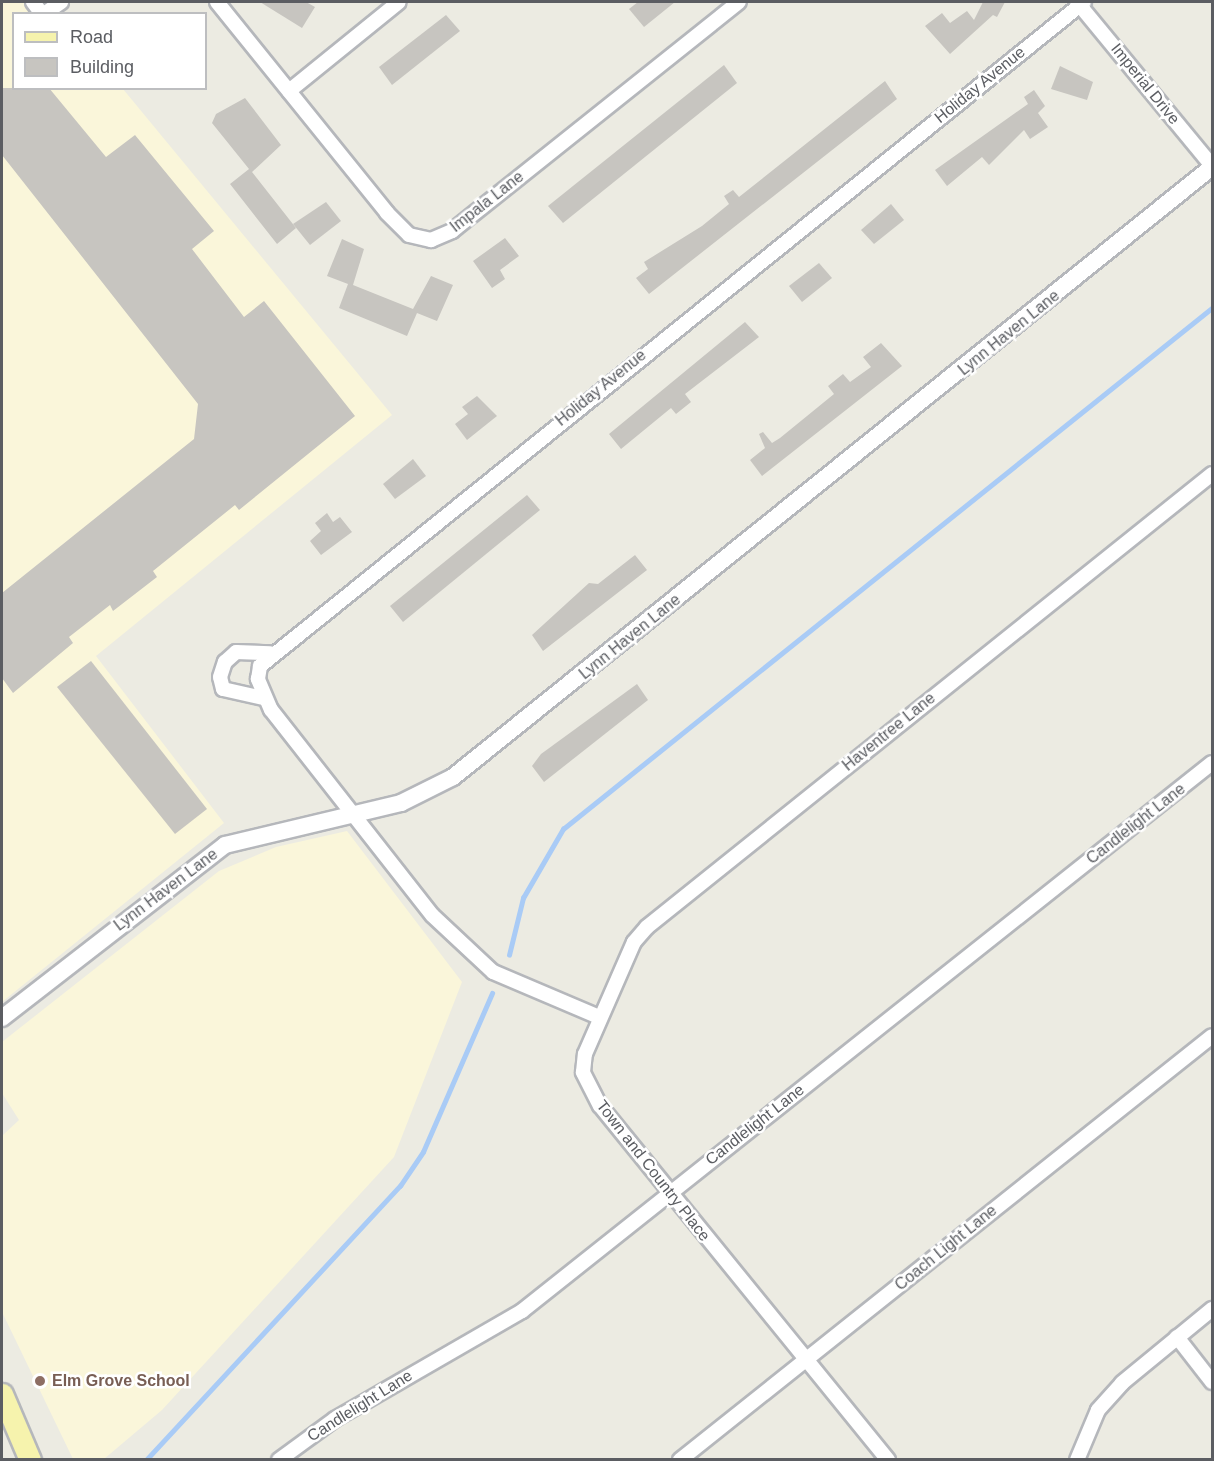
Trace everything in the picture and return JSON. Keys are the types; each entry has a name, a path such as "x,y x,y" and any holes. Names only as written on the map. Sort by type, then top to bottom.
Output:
{"main road":[{"path":"2,1394 30,1460"}],"street":[{"path":"46,12 61,2"},
{"name":"Impala Lane","path":"217,2 387,213 409,235 431,240 452,231 740,2"},
{"path":"289,91 399,2"},
{"name":"Imperial Drive","path":"1080,3 1212,166"},
{"name":"Holiday Avenue","path":"263,698 258,679 270,653 1080,3"},
{"name":"Lynn Haven Lane","path":"2,1018 225,845 354,812 401,803 453,777 1212,166"},
{"name":"Haventree Lane","path":"599,1017 647,927 1212,474"},
{"path":"270,653 236,652 225,662 220,677 224,688 263,698 432,915 468,951 493,972 599,1017"},
{"name":"Candlelight Lane","path":"279,1460 335,1419 522,1311 667,1193 1212,763"},
{"name":"Town and Country Place","path":"599,1017 583,1072 600,1106 667,1193 806,1359 882,1458"},
{"name":"Coach Light Lane","path":"680,1460 1212,1036"},
{"path":"1077,1460 1098,1410 1177,1337 1212,1310"},
{"path":"1177,1337 1212,1382"}],"shaded area":[{"path":"2,2 50,2 60,12 12,12 12,90 124,90 392,415 96,656 224,823 2,1002"},
{"path":"347,831 462,982 394,1157 162,1410 104,1459 73,1459 2,1312 2,1136 19,1120 2,1093 2,1042 219,871 276,847"}],"building":[{"path":"260,2 306,2 315,7 302,28"},
{"path":"638,2 675,2 644,27 629,9"},
{"path":"983,2 1005,2 997,17 993,15 950,54 925,26 942,13 950,23 967,11 974,20"},
{"path":"446,15 460,31 392,85 379,67"},
{"path":"724,65 737,83 563,223 548,206"},
{"path":"1060,66 1093,82 1087,100 1051,89"},
{"path":"885,81 897,99 649,294 636,278 648,269 644,262 702,226 729,204 724,196 733,190 739,197"},
{"path":"2,88 51,90 106,157 135,135 214,231 192,249 244,317 264,301 355,416 239,510 235,505 153,571 157,577 113,611 110,605 69,637 73,643 13,693 2,678 2,593 194,439 198,404 2,155"},
{"path":"1034,90 1045,106 1038,113 1048,127 1030,139 1024,130 989,165 982,157 947,186 935,170 1028,104 1024,97"},
{"path":"245,98 281,145 252,172 296,228 277,244 230,184 249,169 212,123 216,114"},
{"path":"326,202 341,221 310,245 293,224"},
{"path":"891,204 904,220 874,244 861,230"},
{"path":"505,238 519,256 500,270 505,279 492,288 473,261"},
{"path":"342,239 364,249 353,285 413,309 431,276 453,285 437,321 417,313 407,336 339,308 348,284 327,276"},
{"path":"819,263 832,278 802,302 789,286"},
{"path":"745,322 759,337 685,394 691,402 676,414 671,408 621,449 609,434"},
{"path":"881,343 902,366 762,476 750,460 765,448 759,434 763,432 772,443 780,438 834,394 828,386 843,374 850,382 871,367 863,357"},
{"path":"477,396 497,416 467,440 455,424 468,414 462,407"},
{"path":"413,459 426,476 395,499 383,484"},
{"path":"527,495 540,510 403,622 390,606"},
{"path":"327,513 333,522 340,517 352,532 321,555 310,541 321,531 315,523"},
{"path":"635,555 647,570 543,651 532,635 589,583 598,584"},
{"path":"91,661 207,809 175,834 57,687"},
{"path":"637,684 648,700 544,782 532,766 541,754"}],"waterway":[{"path":"509,955 523,898 563,829 1212,308"},
{"path":"146,1460 400,1186 423,1152 492,993"}],"place":[{"name":"Elm Grove School","path":"40,1381"}]}
